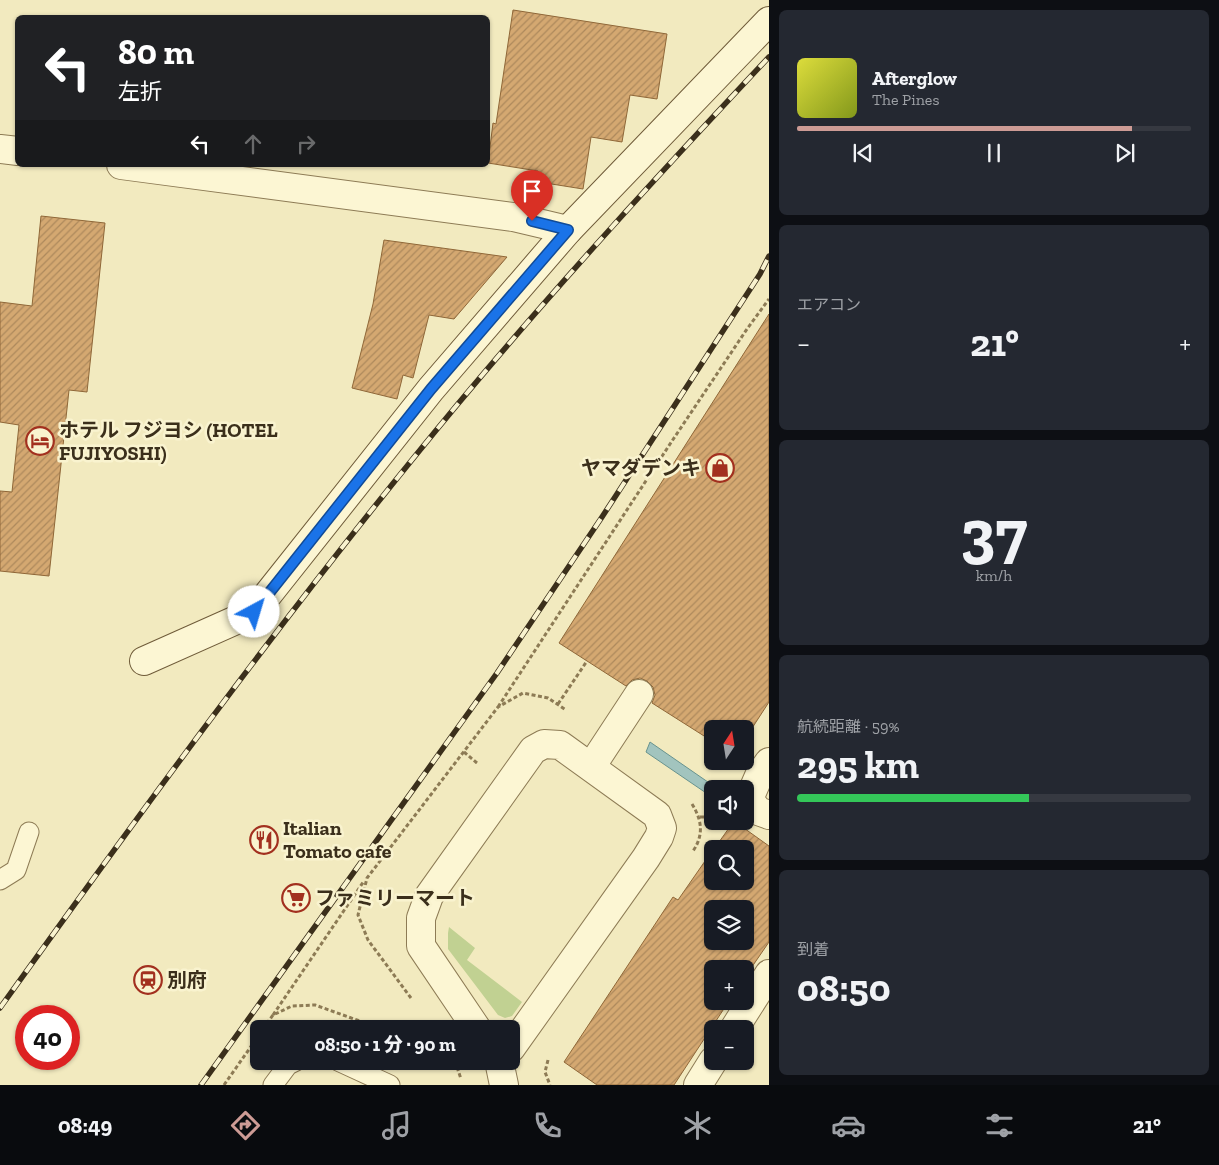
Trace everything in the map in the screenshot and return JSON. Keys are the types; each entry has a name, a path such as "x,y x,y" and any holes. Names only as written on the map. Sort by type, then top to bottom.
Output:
{"street":[{"path":"144,662 254,612 431,389 568,230 769,21"},
{"path":"0,149 15,151"},
{"path":"136,167 513,216 568,230"},
{"path":"591,767 638,694"},
{"path":"471,1020 421,946 422,918 429,896 533,750 544,744 560,745 657,816 662,828 659,838 646,858 520,1040"},
{"path":"769,762 759,776 749,799 758,812 769,815"},
{"path":"740,1020 769,974"},
{"path":"698,1085 707,1070"}],"lane":[{"path":"0,880 16,870 29,832"},
{"path":"272,1085 284,1070"},
{"path":"358,1070 390,1085"}],"path":[{"path":"498,707 672,441 769,298"},
{"path":"558,704 587,661"},
{"path":"464,752 478,763"},
{"path":"269,1020 366,878"},
{"path":"273,1015 292,1006 315,1005 357,1020"},
{"path":"224,1085 250,1048"},
{"path":"458,1070 461,1079"},
{"path":"545,1072 550,1085"}],"green space":[{"path":"449,927 475,948 467,960 522,1002 512,1016 505,1018 498,1015 448,949"}],"water":[{"path":"650,742 705,780 704,792 646,752"}],"building":[{"path":"513,10 667,34 657,99 630,95 622,142 591,137 583,189 539,182 538,171 490,163 493,123 496,124"},
{"name":"ホテル フジヨシ (HOTEL FUJIYOSHI)","path":"41,216 105,223 87,392 69,390 49,576 0,571 0,491 12,492 19,425 0,422 0,302 32,306"},
{"path":"384,240 507,257 454,319 429,315 413,378 403,375 397,399 352,388 373,304"},
{"name":"ヤマダデンキ","path":"769,314 769,702 754,725 754,720 704,720 704,736 652,703 655,695 653,687 647,681 640,678 632,680 626,686 559,643"},
{"path":"728,830 747,830 769,846 769,942 754,964 754,960 704,960 704,1010 723,1010 717,1020 704,1020 704,1039 674,1085 597,1085 564,1062 673,897 678,900 704,863 704,890 754,890 754,840 720,840"}],"railway":[{"path":"0,1008 223,702 397,478 571,272 769,57"},
{"path":"201,1085 497,673 602,517 760,274 769,256"}],"place":[{"name":"ホテル フジヨシ (HOTEL FUJIYOSHI)","path":"40,441"},
{"name":"ヤマダデンキ","path":"720,468"},
{"name":"Italian Tomato cafe","path":"264,840"},
{"name":"ファミリーマート","path":"296,898"},
{"name":"別府","path":"148,980"}],"route":[{"path":"254,612 431,389 568,230 532,221"}]}
